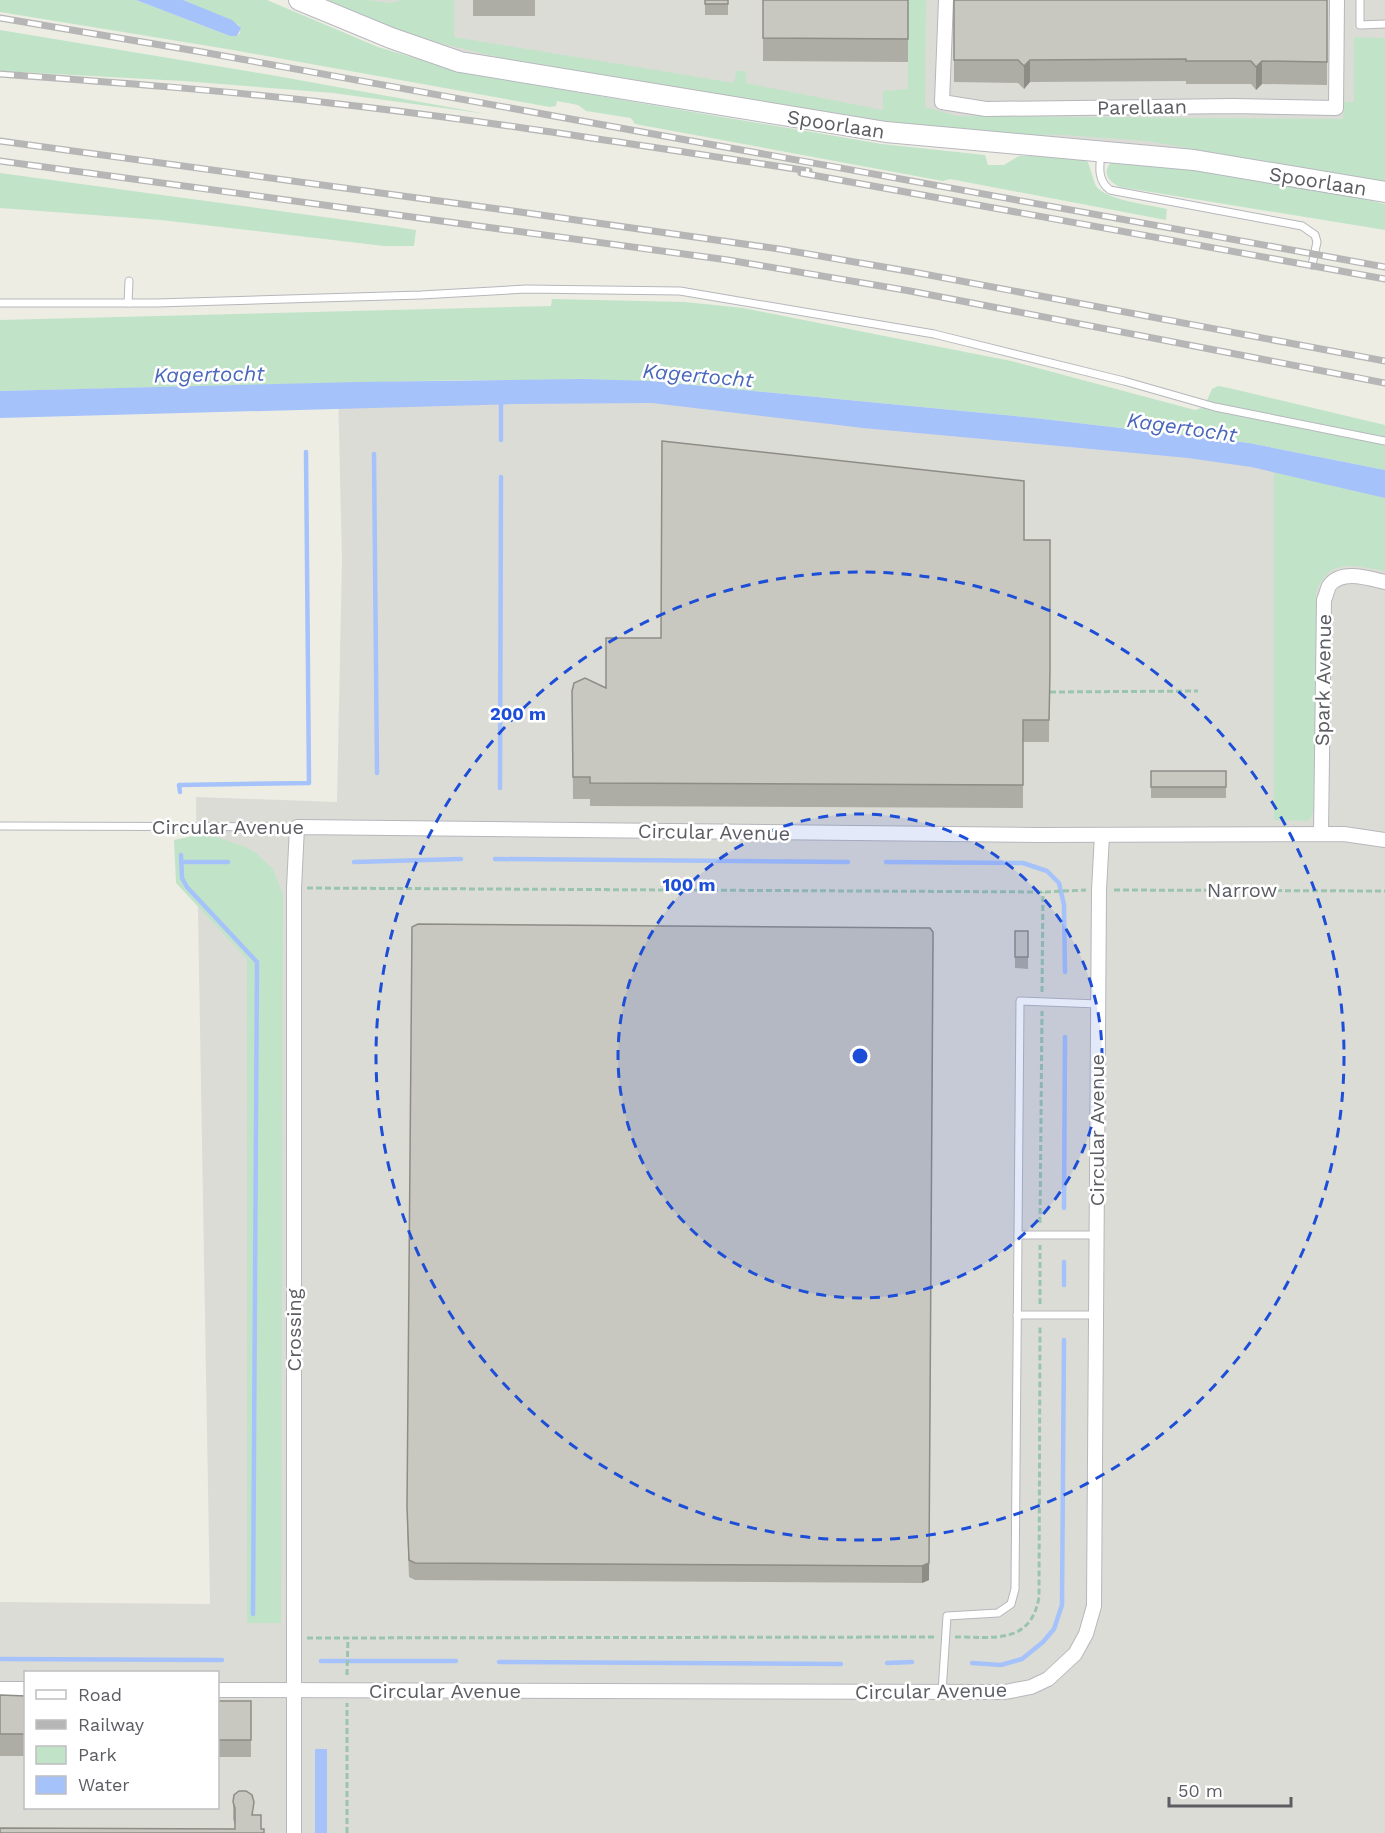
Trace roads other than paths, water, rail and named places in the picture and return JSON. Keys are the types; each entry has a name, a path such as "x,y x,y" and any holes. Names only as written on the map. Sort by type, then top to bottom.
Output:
{"main road":[{"name":"Spoorlaan","path":"299,0 391,38 460,62 886,132 1194,160 1385,192"}],"street":[{"name":"Parellaan","path":"946,0 942,102 986,109 1233,106 1336,108 1337,0"},
{"name":"Spark Avenue","path":"1321,834 1324,600 1330,586 1340,577 1353,576 1385,582"},
{"name":"Circular Avenue","path":"219,1690 347,1688 1005,1692 1031,1687 1048,1678 1076,1654 1086,1634 1094,1605 1099,890 1102,835 297,827"},
{"name":"Crossing","path":"294,1833 294,888 297,827"},
{"path":"1102,835 1321,834 1362,835 1385,840"},
{"path":"0,1689 24,1689"}],"lane":[{"path":"1360,0 1360,25 1385,24"},
{"path":"1101,152 1100,176 1103,185 1110,190 1310,229 1316,235 1317,242 1312,266"},
{"path":"128,303 129,281"},
{"path":"0,303 128,303 421,295 526,289 680,291 934,334 1124,381 1215,407 1385,441"},
{"name":"Circular Avenue","path":"0,826 297,827"},
{"path":"942,1692 947,1616 998,1613 1011,1604 1015,1589 1020,1001 1098,1004"},
{"path":"1018,1234 1097,1235"},
{"path":"1017,1315 1096,1315"}],"water":[{"path":"136,0 183,0 232,20 241,28 237,36 230,36"},
{"path":"582,379 651,381 1035,418 1249,443 1385,470 1385,498 1251,467 1188,458 863,428 652,403 518,404 0,418 0,391"},
{"path":"315,1749 327,1749 327,1833 315,1833"}],"waterway":[{"path":"501,401 501,440"},
{"path":"180,792 179,785 309,783 306,452"},
{"path":"374,454 377,773"},
{"path":"500,788 501,477"},
{"path":"181,855 182,878 187,887 257,962 253,1614"},
{"path":"354,862 461,859"},
{"path":"495,859 848,862"},
{"path":"181,862 228,862"},
{"path":"886,862 1023,863 1047,871 1059,883 1064,905 1065,972"},
{"path":"1064,1208 1065,1037"},
{"path":"1064,1262 1064,1285"},
{"path":"972,1663 1001,1665 1022,1659 1043,1642 1054,1629 1062,1605 1064,1340"},
{"path":"0,1659 222,1660"},
{"path":"321,1661 456,1661"},
{"path":"499,1662 841,1664"},
{"path":"887,1663 912,1662"}],"railway":[{"path":"0,18 202,52 1385,267"},
{"path":"0,74 206,90 390,110 809,171"},
{"path":"0,141 779,249 1385,361"},
{"path":"0,161 728,260 910,291 1385,383"},
{"path":"801,173 1385,279"}],"water label":[{"name":"Kagertocht","path":"209,374"},
{"name":"Kagertocht","path":"698,375"},
{"name":"Kagertocht","path":"1182,427"}]}
